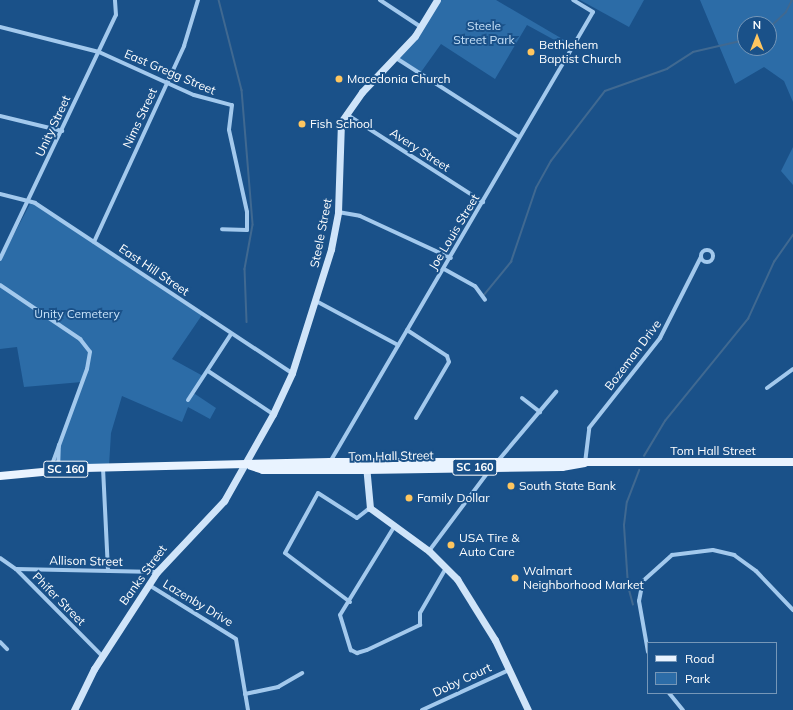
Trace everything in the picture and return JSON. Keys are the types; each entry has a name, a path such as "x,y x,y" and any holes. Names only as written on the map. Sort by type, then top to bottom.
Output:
{"main road":[{"name":"Tom Hall Street","path":"247,465 263,470 366,466 495,464 573,460 585,463 793,462"},
{"name":"Tom Hall Street","path":"0,476 54,470 103,467 330,462 366,466"}],"street":[{"name":"Unity Street","path":"0,259 30,201 116,15 115,0"},
{"name":"Nims Street","path":"94,242 167,84 198,0"},
{"path":"380,0 421,27"},
{"name":"Steele Street","path":"247,465 292,373 316,301 338,212 339,139 346,114 396,58 421,27 437,0"},
{"name":"Joe Louis Street","path":"330,462 398,345 451,258 519,137 593,12 573,0"},
{"name":"East Gregg Street","path":"0,27 99,52 194,95 232,105 229,130 247,212 247,230 222,229"},
{"path":"396,58 519,137"},
{"name":"Avery Street","path":"346,114 483,202"},
{"path":"0,116 62,132"},
{"name":"East Hill Street","path":"0,194 30,201 292,373"},
{"path":"338,212 360,216 451,258"},
{"name":"Bozeman Drive","path":"585,463 589,428 660,338 701,257"},
{"path":"444,269 475,286 485,300"},
{"path":"0,284 80,340 90,352 87,369 60,445 54,470"},
{"path":"316,301 398,345"},
{"path":"407,330 447,356 449,362 416,418"},
{"path":"188,400 231,334"},
{"path":"767,388 793,369"},
{"path":"208,371 273,414"},
{"path":"428,551 495,464 556,392"},
{"path":"522,398 540,412"},
{"path":"54,470 60,445"},
{"name":"Banks Street","path":"74,710 102,656 157,572 224,502 247,465"},
{"path":"366,466 370,508 428,551 446,567 476,607 510,669 528,710"},
{"path":"103,467 108,571"},
{"path":"350,602 285,552 318,493 357,518 370,508"},
{"path":"394,527 340,620 351,650 357,653 420,625 420,613 446,567"},
{"path":"647,646 639,601 643,581 672,555 713,550 734,555 756,571 793,610"},
{"name":"Phifer Street","path":"0,558 16,569 102,656"},
{"name":"Allison Street","path":"16,569 157,572"},
{"name":"Lazenby Drive","path":"149,585 236,639 248,710"},
{"path":"0,642 8,649"},
{"name":"Doby Court","path":"422,710 510,669"},
{"path":"245,694 278,687 302,673"},
{"path":"670,694 683,710"}],"green space":[{"name":"Steele Street Park","path":"439,0 496,0 571,44 569,48 527,25 495,79 441,44 421,72 399,58"},
{"path":"580,0 644,0 629,27"},
{"path":"700,0 793,0 793,102 784,81 764,67 735,84"},
{"path":"793,147 793,185 781,171"},
{"name":"Unity Cemetery","path":"31,202 202,315 172,359 203,376 192,392 216,408 210,419 188,407 182,422 122,396 111,433 109,466 59,468 60,445 82,382 24,387 17,347 0,349 0,261"}],"waterway":[{"path":"219,0 242,90 253,225 245,269 247,322"},
{"path":"777,20 786,12 792,0"},
{"path":"484,295 511,262 536,188 551,161 605,91 667,69 693,52 737,42"},
{"path":"644,456 665,421 748,319 774,262 793,235"},
{"path":"633,605 628,586 624,525 627,502 639,470"}],"place":[{"name":"Bethlehem Baptist Church","path":"531,52"},
{"name":"Macedonia Church","path":"339,79"},
{"name":"Fish School","path":"302,124"},
{"name":"South State Bank","path":"511,486"},
{"name":"Family Dollar","path":"409,498"},
{"name":"USA Tire & Auto Care","path":"451,545"},
{"name":"Walmart Neighborhood Market","path":"515,578"}]}
